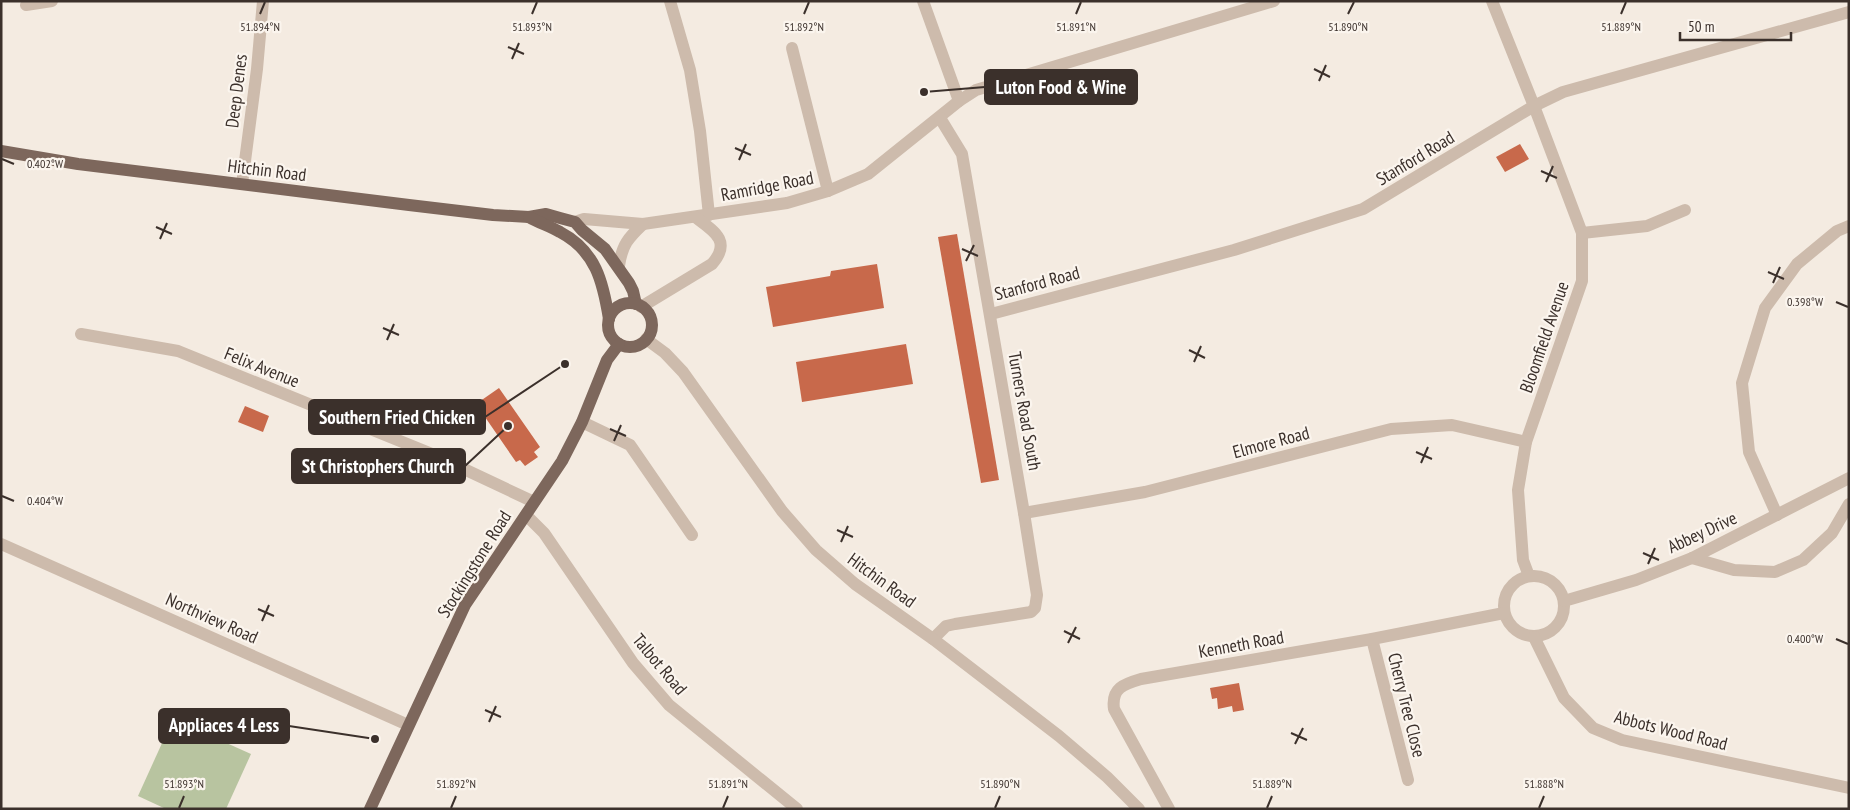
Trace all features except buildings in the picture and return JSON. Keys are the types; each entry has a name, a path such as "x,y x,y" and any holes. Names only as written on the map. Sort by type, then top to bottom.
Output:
{"main road":[{"name":"Hitchin Road","path":"1,151 78,164 474,213 529,217 546,214 575,222 605,248 633,291 639,306"},
{"name":"Hitchin Road","path":"529,217 560,232 580,246 591,258 605,292 609,319"},
{"path":"628,303 639,306 647,312 652,321 651,330 640,345 632,347 619,344 612,338 609,332 609,319 615,310 628,303"},
{"name":"Stockingstone Road","path":"370,809 465,605 562,461 582,422 607,360 619,344"}],"street":[{"path":"26,5 52,1"},
{"name":"Deep Denes","path":"242,184 263,1"},
{"path":"670,1 690,70 700,131 708,215"},
{"path":"924,1 959,102"},
{"name":"Ramridge Road","path":"575,222 584,219 643,224 787,204 828,191 868,174 976,90 1274,1"},
{"name":"Bloomfield Avenue","path":"1492,1 1582,233 1582,281 1526,442 1518,490 1523,560 1528,576"},
{"name":"Stanford Road","path":"991,314 1234,250 1363,209 1534,106 1563,92 1849,12"},
{"path":"792,48 828,191"},
{"name":"Turners Road South","path":"933,639 946,626 1024,614 1035,608 1036,595 991,314 962,154 940,118"},
{"path":"1582,233 1647,226 1685,210"},
{"path":"639,306 712,264 720,255 722,246 718,235 695,217"},
{"path":"618,266 625,242 643,224"},
{"path":"1776,515 1749,452 1742,383 1764,308 1798,264 1837,231 1849,226"},
{"name":"Felix Avenue","path":"81,334 178,352 432,454 534,502"},
{"name":"Hitchin Road","path":"646,339 665,353 684,372 782,511 805,539 855,584 933,639 1085,758 1139,809"},
{"path":"582,422 630,445 692,535"},
{"name":"Elmore Road","path":"1024,513 1145,492 1391,429 1452,425 1526,442"},
{"name":"Abbey Drive","path":"1564,601 1636,580 1692,558 1849,478"},
{"path":"1692,558 1734,570 1775,572 1802,560 1832,533 1849,504"},
{"name":"Talbot Road","path":"526,515 544,533 633,663 669,705 797,809"},
{"name":"Northview Road","path":"1,544 408,725"},
{"path":"1528,576 1538,576 1555,584 1561,592 1564,601 1565,610 1558,626 1543,636 1534,637 1519,633 1512,627 1504,613 1506,594 1519,580 1528,576"},
{"name":"Kenneth Road","path":"1169,809 1114,709 1113,701 1115,694 1126,684 1141,679 1372,639 1504,613"},
{"name":"Abbots Wood Road","path":"1534,637 1564,698 1593,728 1622,740 1849,788"},
{"name":"Cherry Tree Close","path":"1372,639 1408,780"}],"green space":[{"path":"173,719 251,754 226,809 166,809 138,796"}],"place":[{"name":"Luton Food & Wine","path":"924,92"},
{"name":"Southern Fried Chicken","path":"565,364"},
{"name":"St Christophers Church","path":"508,426"},
{"name":"Appliaces 4 Less","path":"375,739"}]}
